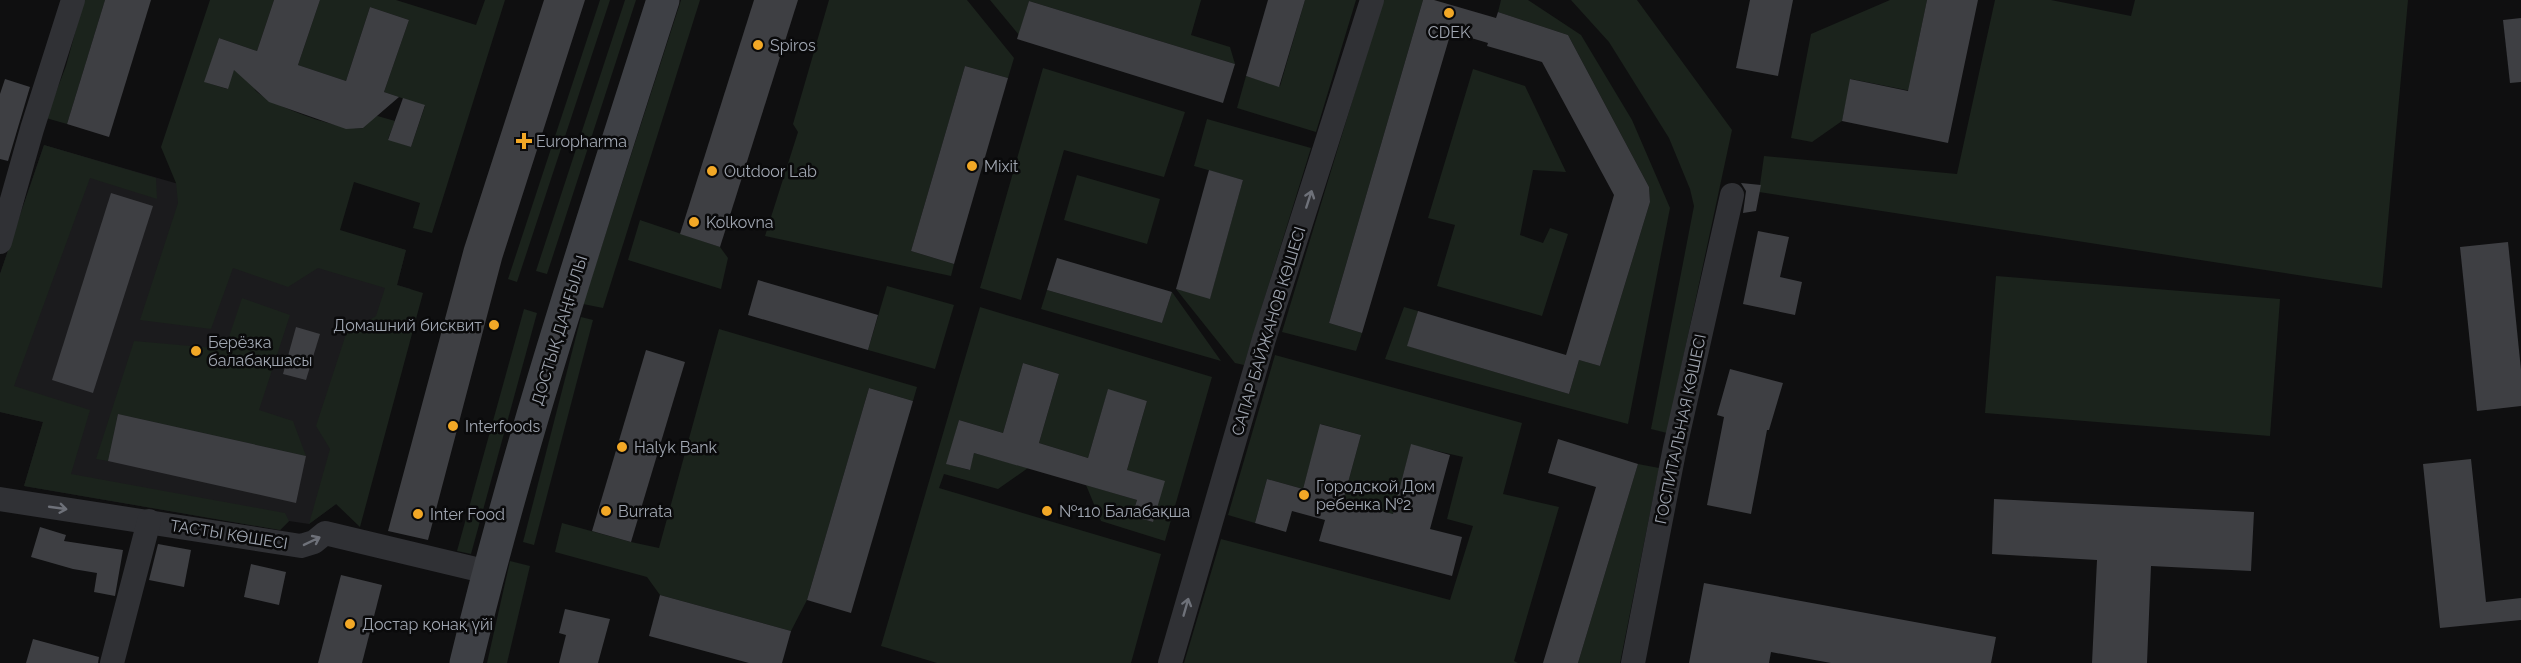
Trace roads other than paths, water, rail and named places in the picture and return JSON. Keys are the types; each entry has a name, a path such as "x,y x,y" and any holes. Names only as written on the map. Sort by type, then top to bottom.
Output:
{"main road":[{"name":"ДОСТЫҚ ДАҢҒЫЛЫ","path":"466,663 488,572 565,309 663,0"}],"street":[{"path":"0,242 32,129 73,0"},
{"name":"САПАР БАЙЖАНОВ КӨШЕСІ","path":"1170,663 1264,339 1372,0"},
{"name":"ГОСПИТАЛЬНАЯ КӨШЕСІ","path":"1633,663 1675,447 1732,195"},
{"name":"ТАСТЫ КӨШЕСІ","path":"0,499 301,546 314,542 325,533 488,572"},
{"path":"112,663 149,521"}],"place":[{"name":"CDEK","path":"1449,13"},
{"name":"Spiros","path":"758,45"},
{"name":"Europharma","path":"524,141"},
{"name":"Mixit","path":"972,166"},
{"name":"Outdoor Lab","path":"712,171"},
{"name":"Kolkovna","path":"694,222"},
{"name":"Домашний бисквит","path":"494,325"},
{"name":"Берёзка балабақшасы","path":"196,351"},
{"name":"Interfoods","path":"453,426"},
{"name":"Halyk Bank","path":"622,447"},
{"name":"Городской Дом ребенка №2","path":"1304,495"},
{"name":"Burrata","path":"606,511"},
{"name":"№110 Балабақша","path":"1047,511"},
{"name":"Inter Food","path":"418,514"},
{"name":"Достар қонақ үйі","path":"350,624"}]}
